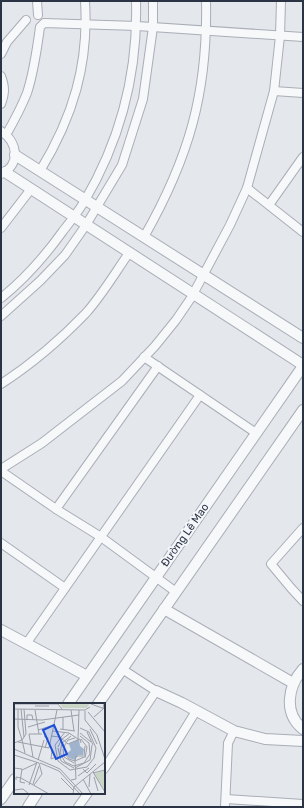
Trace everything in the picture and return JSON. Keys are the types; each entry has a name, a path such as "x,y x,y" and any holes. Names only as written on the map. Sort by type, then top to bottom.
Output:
{"street":[{"path":"37,1 38,15"},
{"path":"40,171 61,135 77,92 85,47 85,1"},
{"path":"1,298 44,258 85,200 101,170 113,142 126,100 133,63 137,26 136,1"},
{"path":"1,316 40,281 65,255 86,225 122,165 143,99 153,27 153,1"},
{"path":"144,237 172,184 193,125 203,71 206,31 206,1"},
{"path":"176,592 101,537 56,509 1,470 54,435 122,380 176,320 193,294 227,231 247,188 274,91 280,36 281,1"},
{"path":"1,54 11,37 26,20"},
{"path":"303,37 137,26 45,23 41,25 34,66 27,92 19,113 4,133 11,140 15,155 10,167 3,173 31,189 303,365"},
{"path":"1,76 5,87 5,93 1,104"},
{"path":"274,91 303,93"},
{"path":"15,155 303,338"},
{"path":"269,205 303,157"},
{"path":"247,188 303,232"},
{"path":"1,228 31,189"},
{"path":"1,384 37,357 86,312 129,253"},
{"path":"144,357 256,434"},
{"name":"Đường Lê Mao","path":"69,703 303,365"},
{"path":"56,509 158,366"},
{"path":"26,644 200,395"},
{"path":"99,703 303,410"},
{"path":"303,528 271,564 303,601"},
{"path":"1,543 65,588"},
{"path":"164,609 294,683"},
{"path":"1,630 87,676"},
{"path":"122,669 156,691 234,731 264,739 303,741"},
{"path":"303,669 296,677 291,690 290,704 293,716 303,729"},
{"path":"105,768 156,691"},
{"path":"136,807 196,711"},
{"path":"234,731 228,743 226,803 303,804"},
{"path":"1,798 14,780"},
{"path":"28,807 37,794"},
{"path":"78,807 87,794"}]}
